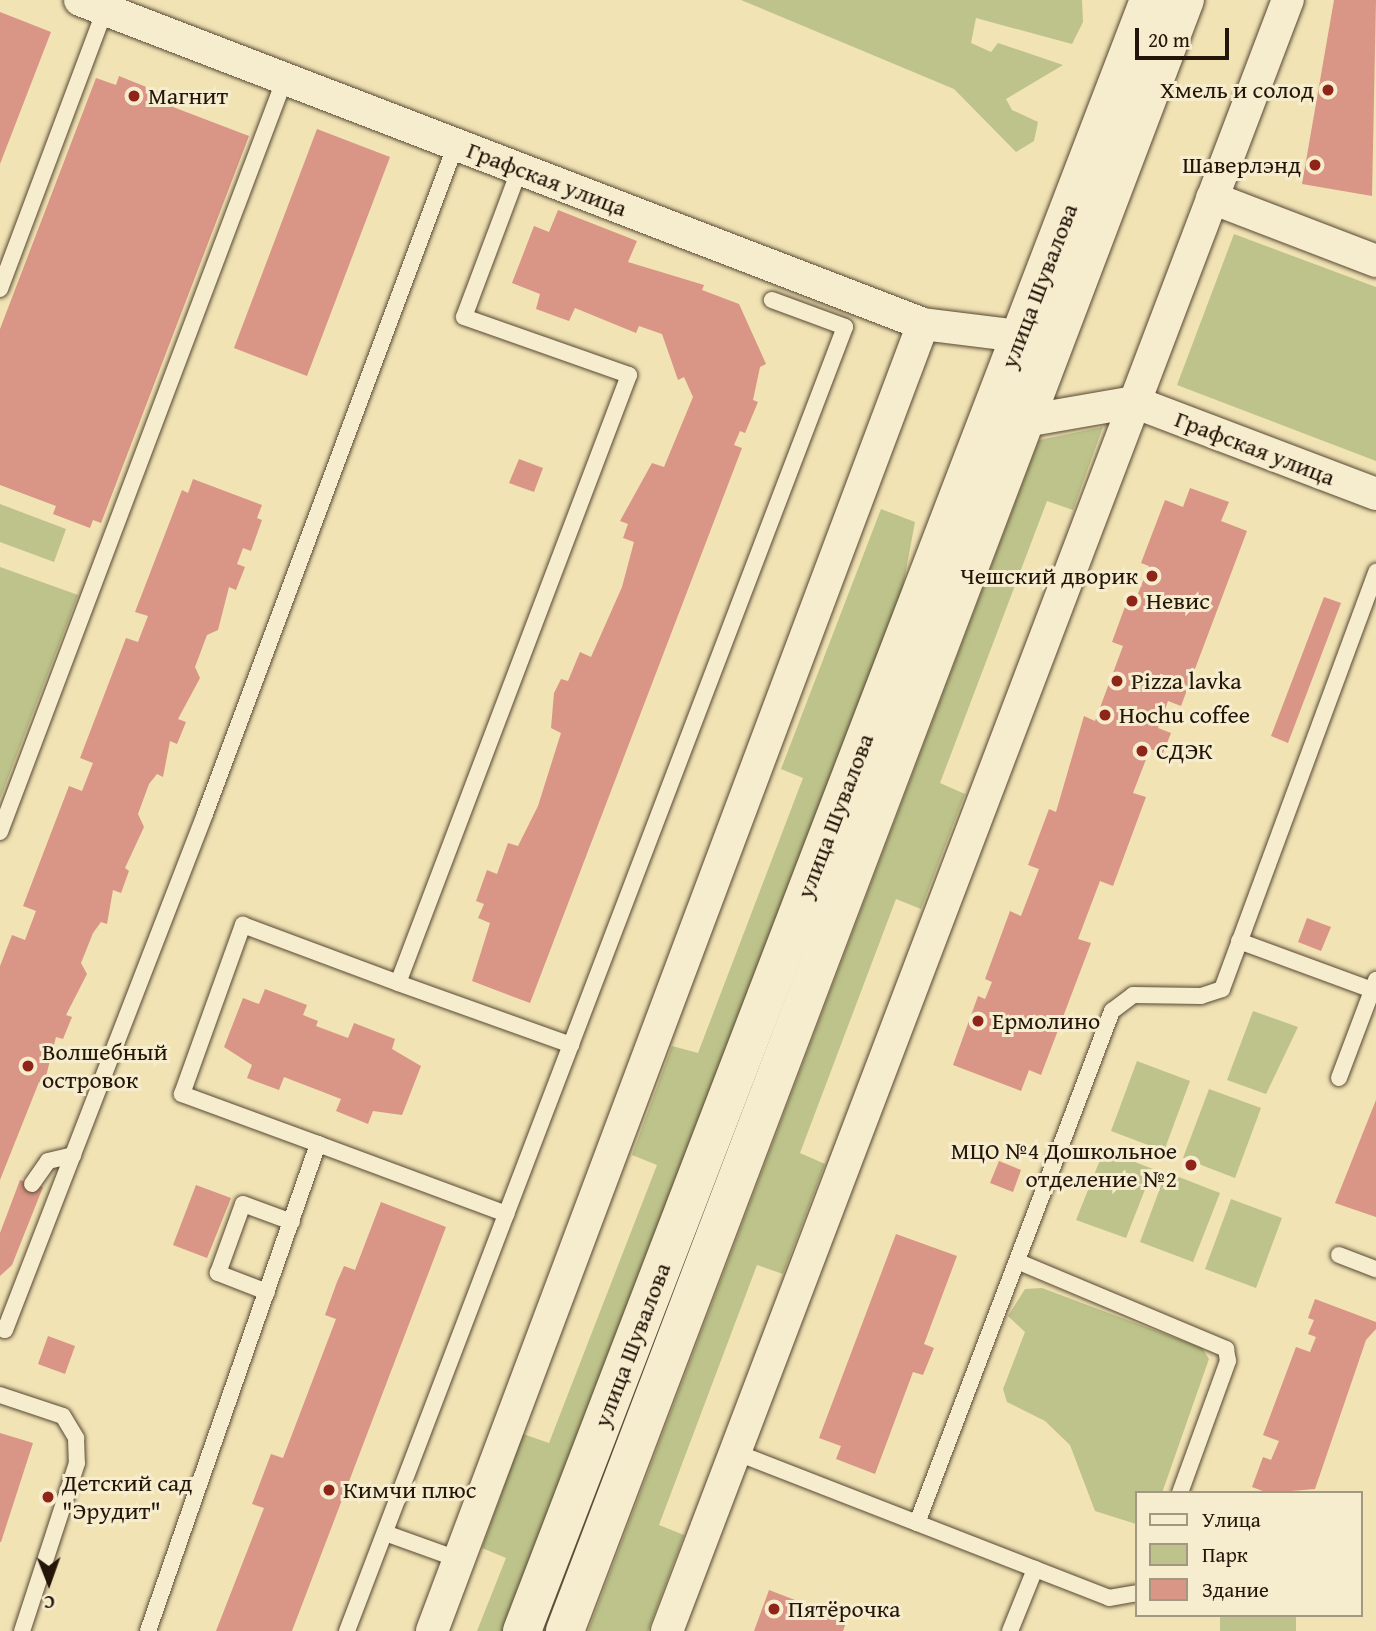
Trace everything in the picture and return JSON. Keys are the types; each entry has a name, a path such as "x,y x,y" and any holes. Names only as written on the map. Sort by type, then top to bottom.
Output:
{"street":[{"name":"улица Шувалова","path":"522,1631 1149,0"},
{"name":"улица Шувалова","path":"565,1631 1185,0"},
{"path":"667,1631 1288,0"},
{"name":"Графская улица","path":"93,5 923,324 1020,336"},
{"path":"1212,198 1376,261"},
{"path":"432,1631 923,324"},
{"name":"Графская улица","path":"1134,402 1376,494"},
{"path":"1025,421 1134,402"}],"lane":[{"path":"0,289 93,5"},
{"path":"0,832 285,78"},
{"path":"0,1328 5,1330 73,1155 456,145"},
{"path":"398,983 629,375 464,317 520,168"},
{"path":"347,1631 845,327 772,300"},
{"path":"917,1523 1019,1262 1112,1012 1120,1000 1150,991 1214,994 1240,941 1376,572"},
{"path":"506,1214 182,1094 243,925 571,1045"},
{"path":"1240,941 1374,985 1339,1078"},
{"path":"148,1631 318,1144"},
{"path":"32,1184 48,1161 73,1155"},
{"path":"267,1292 218,1272 243,1204 292,1222"},
{"path":"1339,1255 1376,1269"},
{"path":"1019,1262 1226,1349 1228,1361 1181,1491"},
{"path":"0,1395 63,1416 76,1438 77,1463 22,1631"},
{"path":"735,1452 1109,1598 1134,1593"},
{"path":"385,1534 460,1560"},
{"path":"1010,1631 1035,1569"}],"green space":[{"path":"741,0 1082,0 1083,22 1072,44 976,18 971,43 991,52 998,43 1063,65 1006,99 1012,110 1038,122 1034,141 1016,152 954,89"},
{"path":"1234,234 1376,287 1376,461 1177,385"},
{"path":"1103,427 1073,510 1047,501 940,783 965,794 921,909 896,899 800,1153 825,1164 783,1274 757,1265 659,1525 684,1535 648,1631 588,1631 1039,440"},
{"path":"0,504 66,529 54,562 0,542"},
{"path":"881,509 915,522 898,613 506,1631 477,1631 506,1558 482,1548 523,1434 549,1443 657,1165 632,1155 672,1046 698,1053 803,778 781,769"},
{"path":"0,567 78,595 0,799"},
{"path":"1253,1011 1298,1027 1266,1094 1227,1080"},
{"path":"1137,1061 1190,1081 1164,1151 1111,1131"},
{"path":"1209,1089 1261,1108 1235,1178 1183,1158"},
{"path":"1104,1150 1153,1169 1126,1238 1076,1220"},
{"path":"1166,1172 1220,1193 1193,1262 1140,1242"},
{"path":"1231,1199 1282,1218 1256,1288 1205,1269"},
{"path":"1042,1288 1202,1348 1209,1359 1163,1491 1134,1491 1134,1523 1095,1511 1070,1445 1045,1421 1007,1402 1003,1389 1025,1332 1008,1316 1025,1289"},
{"path":"1220,1617 1296,1617 1296,1631 1220,1631"}],"building":[{"path":"1334,0 1376,0 1372,196 1302,184"},
{"path":"0,12 51,32 0,164"},
{"path":"119,76 176,99 173,107 249,136 101,523 93,520 90,528 53,514 56,506 0,485 0,329 96,78 116,85"},
{"path":"317,129 390,157 307,376 234,348"},
{"path":"558,210 637,241 628,262 704,285 702,290 739,304 766,364 760,367 753,400 758,402 745,433 740,431 734,445 742,448 530,1003 472,981 490,923 478,918 484,904 476,901 487,870 497,874 508,843 518,846 538,806 561,733 551,728 554,693 561,679 568,681 580,652 591,657 622,587 634,542 623,538 628,524 620,521 652,463 664,467 693,397 684,377 678,380 662,334 639,326 636,333 575,308 569,321 536,309 540,294 512,283 534,226 549,232"},
{"path":"519,459 543,468 534,492 509,483"},
{"path":"193,479 262,505 257,518 262,520 251,551 243,548 237,564 245,567 236,590 229,587 218,630 207,635 195,667 200,678 178,719 186,722 177,744 170,741 163,777 157,774 149,784 138,814 144,827 125,868 129,871 121,893 113,890 107,924 101,922 93,933 81,963 87,974 66,1015 72,1017 63,1039 56,1037 44,1084 39,1082 0,1180 0,966 12,935 25,940 36,911 23,906 69,786 82,791 93,763 80,758 126,638 138,642 148,616 135,612 182,490 188,493"},
{"path":"1190,488 1229,502 1221,521 1247,531 1181,706 1168,701 1158,728 1171,733 1163,753 1150,749 1133,793 1146,797 1113,886 1100,881 1078,939 1091,943 1041,1075 1029,1070 1021,1091 953,1065 978,996 985,999 992,982 985,979 1010,911 1021,916 1039,869 1028,865 1049,809 1056,812 1084,716 1095,721 1123,646 1112,642 1130,593 1137,596 1149,566 1141,563 1165,500 1183,507"},
{"path":"1324,597 1341,603 1288,743 1271,736"},
{"path":"1307,918 1331,927 1321,951 1298,942"},
{"path":"265,989 307,1005 303,1015 318,1021 316,1026 348,1038 354,1023 395,1039 392,1049 421,1066 402,1115 373,1111 368,1124 336,1111 341,1099 284,1077 279,1090 247,1078 252,1065 224,1047 243,998 259,1004"},
{"path":"1376,1100 1376,1217 1335,1203"},
{"path":"999,1161 1021,1170 1013,1192 990,1183"},
{"path":"20,1180 43,1187 12,1265 0,1276 0,1233"},
{"path":"196,1185 231,1198 207,1258 173,1245"},
{"path":"381,1202 446,1227 292,1631 216,1631 264,1508 252,1504 271,1454 283,1458 336,1319 325,1315 337,1282 344,1266 355,1270"},
{"path":"896,1234 957,1256 924,1344 934,1348 923,1375 913,1372 875,1474 836,1459 841,1446 819,1438"},
{"path":"1315,1299 1376,1322 1376,1329 1366,1340 1315,1489 1263,1491 1252,1487 1263,1457 1271,1460 1279,1441 1263,1435 1296,1347 1310,1352 1316,1337 1308,1334 1314,1320 1308,1318"},
{"path":"48,1336 75,1346 65,1374 38,1364"},
{"path":"0,1433 33,1443 1,1542 0,1542"},
{"path":"769,1590 847,1620 843,1631 754,1631"}],"place":[{"name":"Хмель и солод","path":"1328,90"},
{"name":"Магнит","path":"134,96"},
{"name":"Шаверлэнд","path":"1315,165"},
{"name":"Чешский дворик","path":"1152,576"},
{"name":"Невис","path":"1132,601"},
{"name":"Pizza lavka","path":"1117,681"},
{"name":"Hochu coffee","path":"1105,715"},
{"name":"СДЭК","path":"1142,751"},
{"name":"Ермолино","path":"978,1021"},
{"name":"Волшебный островок","path":"28,1066"},
{"name":"МЦО №4 Дошкольное отделение №2","path":"1191,1165"},
{"name":"Кимчи плюс","path":"329,1490"},
{"name":"Детский сад \"Эрудит\"","path":"48,1497"},
{"name":"Пятёрочка","path":"774,1609"}]}
